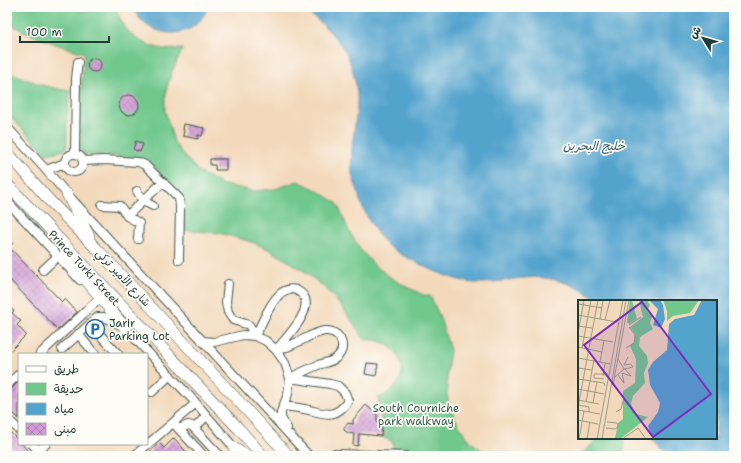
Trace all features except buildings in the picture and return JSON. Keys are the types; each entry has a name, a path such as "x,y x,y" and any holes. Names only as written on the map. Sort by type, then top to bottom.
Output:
{"main road":[{"name":"شارع الأمير تركي","path":"7,152 49,200 289,456"},
{"name":"شارع الأمير تركي","path":"10,188 263,456"},
{"path":"10,188 124,328"},
{"path":"67,194 94,247"}],"street":[{"path":"75,154 76,79 78,62"},
{"path":"7,127 308,456"},
{"path":"75,154 80,156 83,161 82,168 75,172 69,171 65,163 69,156 75,154"},
{"path":"83,161 101,160 138,162 145,165 179,198 179,260"},
{"path":"46,170 65,163"},
{"path":"127,216 163,182"},
{"path":"137,191 143,201 152,206"},
{"name":"Prince Turki Street","path":"8,203 124,328 145,353"},
{"path":"102,205 120,206 127,216 139,223 138,239"},
{"path":"43,270 58,256"},
{"path":"228,284 226,302 228,312 233,320 249,325 255,336"},
{"path":"255,336 273,302 281,293 287,290 296,289 302,293 306,301 306,308 297,324 276,350"},
{"path":"41,353 98,300"},
{"path":"55,340 65,351 78,334 100,316 109,319 124,328"},
{"path":"90,324 117,353"},
{"path":"276,350 325,331 332,331 341,338 343,346 335,359 290,378"},
{"path":"78,334 94,353"},
{"path":"202,341 214,342 243,335 255,336 276,350 285,363 290,378 288,394 281,412 281,418 293,439"},
{"name":"Prince Turki Street","path":"148,356 170,375 196,403 239,454"},
{"path":"7,385 18,375"},
{"path":"152,392 170,375"},
{"path":"284,406 327,415 337,413 348,401 345,393 338,386 290,378"},
{"path":"148,442 196,403"},
{"path":"195,428 206,416"},
{"path":"7,418 18,429"},
{"path":"173,422 204,456"},
{"path":"179,429 188,425 192,426 220,456"},
{"path":"33,445 38,454 45,445"},
{"path":"134,456 145,445"},
{"path":"331,456 333,454 408,456"}],"green space":[{"name":"South Courniche park walkway","path":"7,7 68,7 80,11 89,11 100,9 102,7 115,7 126,29 135,38 158,48 183,49 172,71 167,87 165,111 174,142 185,157 198,171 220,184 253,191 275,189 298,181 317,190 337,203 348,229 360,249 375,266 396,281 423,295 430,296 439,315 450,350 447,374 447,393 449,405 459,426 471,442 490,456 422,456 410,449 393,449 393,443 384,438 378,398 391,390 401,375 402,369 400,360 394,350 381,342 365,340 342,307 325,288 304,271 270,250 252,242 219,233 184,230 185,200 144,158 84,154 78,148 81,89 85,53 55,44 7,22"},
{"path":"7,70 38,84 70,91 67,120 67,145 65,150 47,154 7,113"},
{"path":"598,439 624,439 624,456 577,456"}],"water":[{"path":"132,7 208,7 204,16 191,28 183,32 166,33 148,26 139,18"},
{"name":"خليج البحرين","path":"295,7 734,7 734,456 673,456 661,448 653,439 717,439 717,300 596,300 572,285 554,279 535,277 487,283 467,282 443,275 427,268 398,253 384,242 365,213 360,202 352,174 351,164 357,103 354,75 342,46 327,28 303,10"}],"place":[{"name":"Jarir Parking Lot","path":"95,329"}]}
